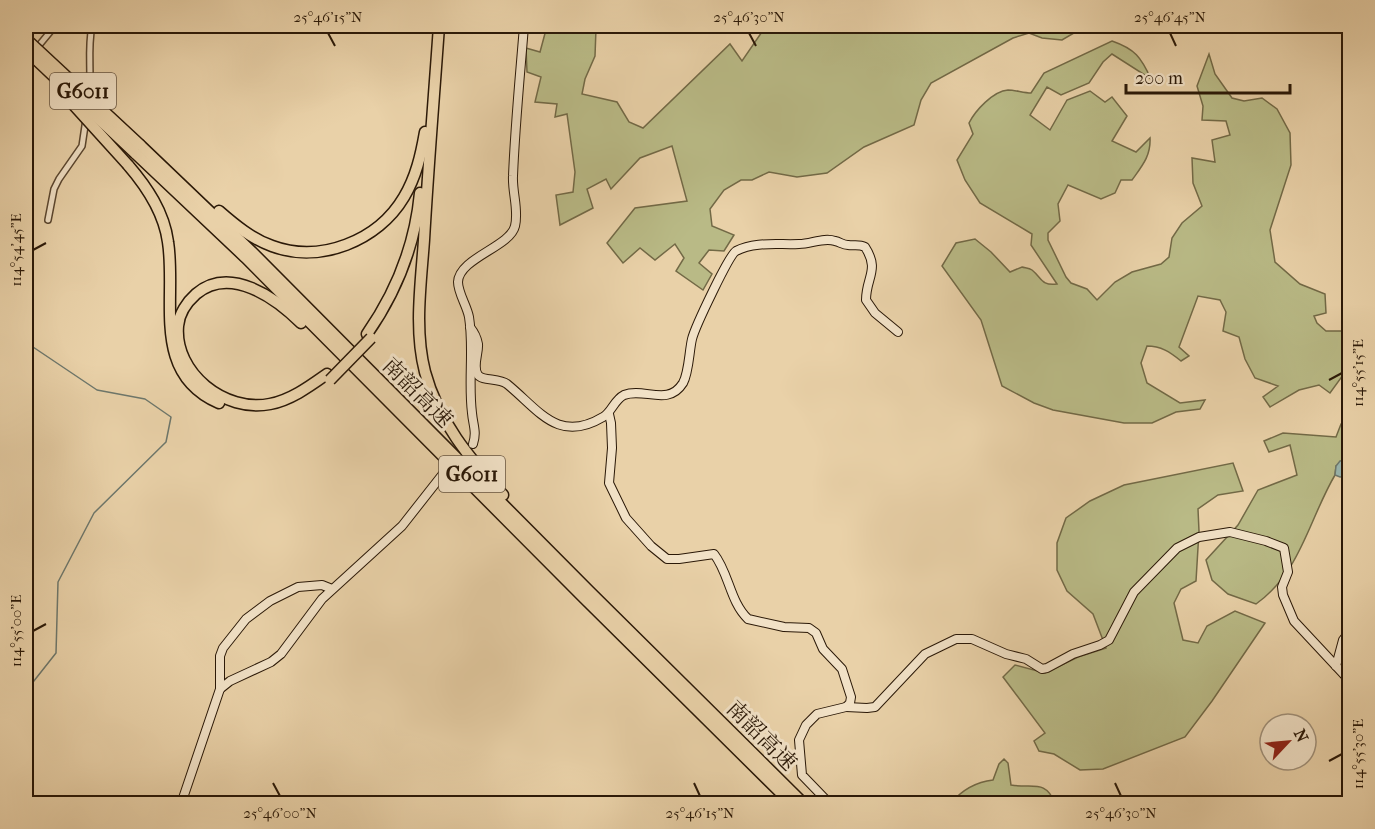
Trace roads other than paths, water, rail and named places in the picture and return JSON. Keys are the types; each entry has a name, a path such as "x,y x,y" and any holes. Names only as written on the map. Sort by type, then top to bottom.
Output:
{"highway":[{"path":"369,336 393,293 410,250 420,200 435,26"},
{"path":"439,26 420,298 425,372 437,406 467,454 589,591"},
{"name":"G6011","path":"26,39 73,81 123,120 139,145"},
{"name":"南韶高速","path":"26,50 139,145 252,252 804,804"},
{"path":"26,58 64,93 144,183 159,210 168,239 171,265 169,322 171,344 176,360 185,376 199,391 215,402 251,412 268,411 289,405 328,377 369,336 401,288 419,237 426,200"},
{"path":"139,145 228,219 255,238 274,247 297,252 320,252 339,247 371,233 394,210 412,180 423,147 428,117"},
{"name":"南韶高速","path":"139,145 246,258 792,804"},
{"path":"328,377 272,404 256,406 238,403 220,396 205,386 191,371 182,354 178,339 178,323 183,310 200,291 212,286 240,284 258,290 297,318 392,411 431,444"}],"street":[{"path":"26,58 55,26"},
{"path":"48,219 54,189 82,146 92,77 88,48 92,26"},
{"path":"473,444 476,435 471,403 470,327 468,311 458,279 474,260 509,237 514,229 516,219 512,188 514,139 524,26"},
{"path":"470,327 478,344 476,370 478,375 482,378 500,380 537,412 562,427 577,428 591,425 609,414 612,407 623,396 632,393 663,397 678,389 684,382 694,331 701,315 731,256 735,251 745,248 824,240 865,247 873,260 866,300 875,313 898,332"},
{"path":"609,414 612,448 609,483 626,518 651,546 667,559 714,554 720,561 737,604 748,620 784,627 809,628 816,633 823,649 842,669 851,697 846,707"},
{"path":"220,689 230,681 271,662 281,654 309,614 332,589 402,526 446,471"},
{"path":"830,804 802,775 799,740 806,725 817,714 846,707 876,706 925,654 956,639 964,638 980,642 1006,654 1026,659 1042,669 1073,654 1100,645 1109,640 1134,592 1177,548 1199,537 1215,533 1230,532 1284,548 1288,572 1282,587 1286,605 1294,621 1350,681"},
{"path":"181,804 220,689 220,656 223,648 246,619 270,602 298,587 322,585 332,589"},
{"path":"1336,666 1343,639 1350,631"}],"water":[{"path":"1347,460 1349,476 1335,475 1336,466 1340,461"}],"waterway":[{"path":"26,351 33,347 97,390 145,399 171,417 166,442 94,513 58,582 56,653 26,691"}]}
